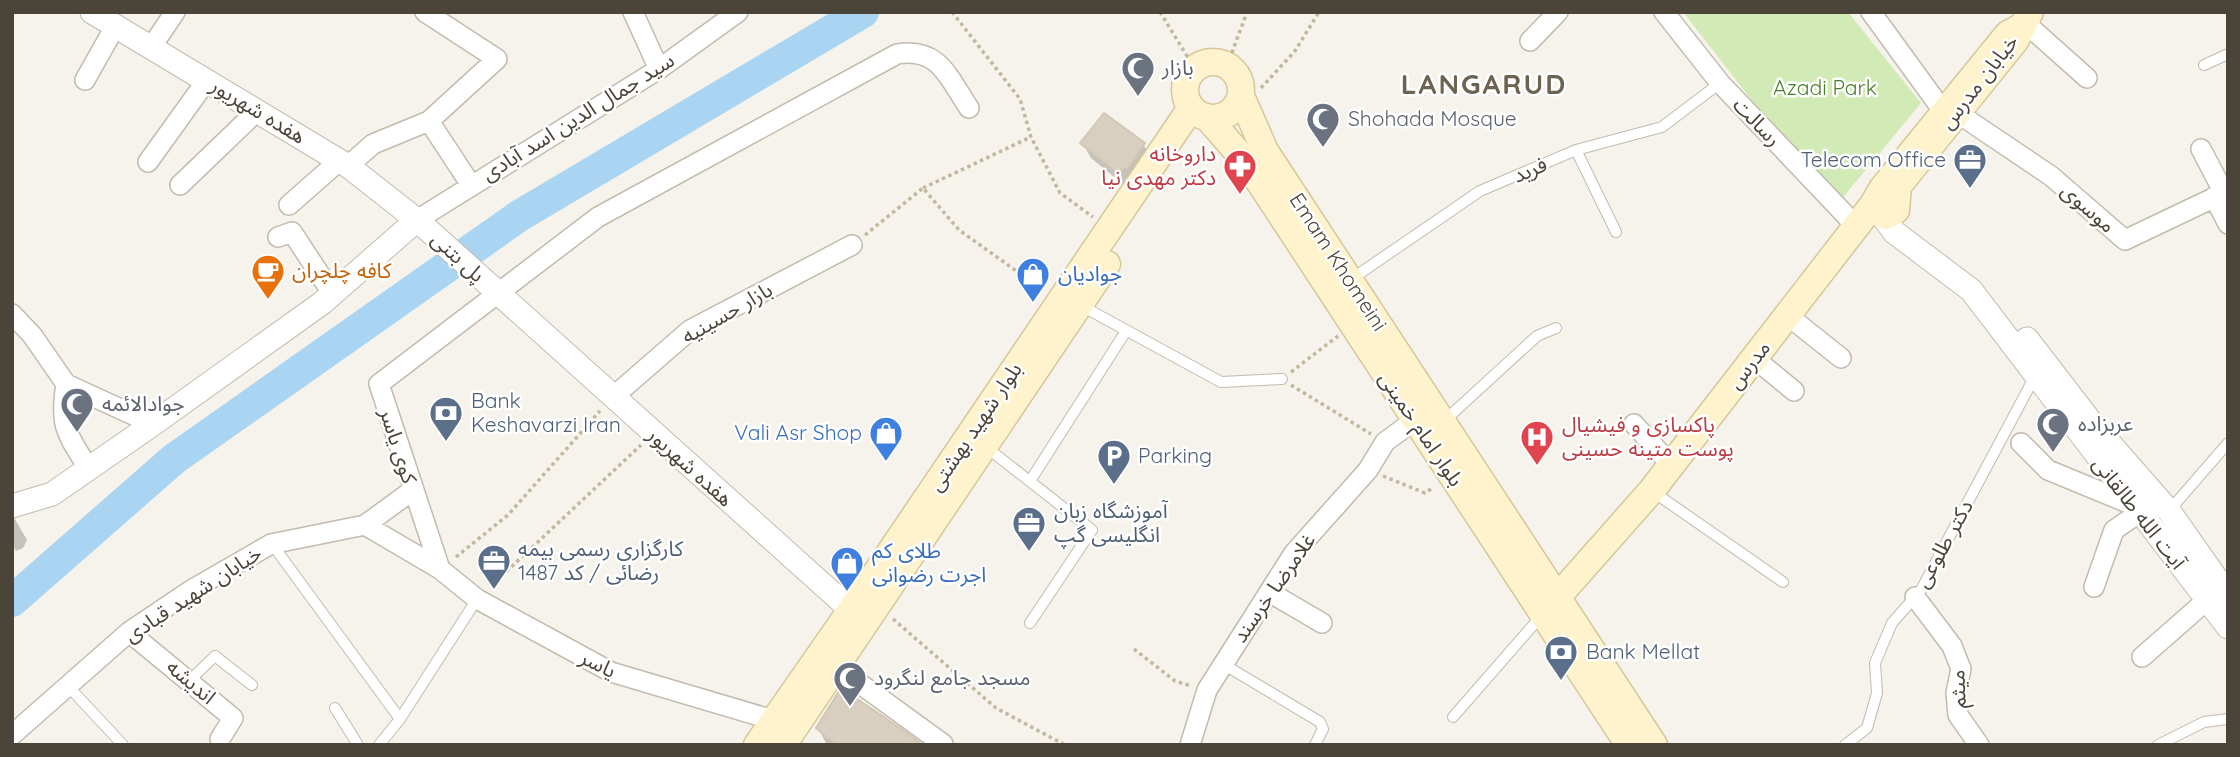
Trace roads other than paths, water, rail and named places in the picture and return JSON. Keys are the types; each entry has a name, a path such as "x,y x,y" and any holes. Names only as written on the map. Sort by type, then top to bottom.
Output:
{"main road":[{"name":"خیابان مدرس","path":"1877,214 1882,188 2015,41 2025,20"},
{"path":"1210,62 1227,66 1239,79 1244,103 1228,114 1200,114 1185,92 1189,75 1210,62"},
{"name":"Emam Khomeini","path":"1244,103 1265,151 1443,422 1551,606"},
{"name":"بلوار شهید بهشتی","path":"783,745 986,446 1070,304 1109,228 1200,114"},
{"name":"بلوار شهید بهشتی","path":"757,745 1070,304 1200,114"},
{"name":"بلوار امام خمینی","path":"1200,114 1247,163 1452,476 1654,745"},
{"name":"مدرس","path":"1551,606 1652,491 1787,315 1877,214"},
{"name":"بلوار امام خمینی","path":"1551,606 1629,745"}],"street":[{"path":"152,46 175,12"},
{"path":"289,205 373,144 429,121 497,59 425,12"},
{"path":"633,12 659,69"},
{"name":"سید جمال الدین اسد آبادی","path":"417,220 659,69 737,12"},
{"path":"1530,41 1558,12"},
{"name":"رسالت","path":"1664,12 1720,83 1877,214"},
{"path":"1871,12 1949,112"},
{"path":"85,80 107,17"},
{"name":"هفده شهریور","path":"107,17 344,164 417,220"},
{"path":"2025,20 2087,78"},
{"path":"499,295 559,244 598,217 897,54 913,51 931,56 968,108"},
{"path":"148,162 207,80"},
{"path":"180,185 257,111"},
{"name":"موسوی","path":"1949,112 2051,176 2125,240 2222,193"},
{"path":"429,121 471,184"},
{"path":"2201,149 2222,193 2228,224"},
{"name":"آیت الله طالقانی","path":"1877,214 1894,232 1971,290 2136,509 2218,598"},
{"name":"آیت الله طالقانی","path":"1877,214 1906,226 1982,281 2091,422 2169,511 2218,598 2228,627"},
{"path":"12,506 52,495 153,424 332,293 417,220"},
{"name":"پل بتنی","path":"417,220 499,295"},
{"path":"278,237 292,232 332,293"},
{"name":"بازار حسینیه","path":"613,397 690,330 852,245"},
{"name":"هفده شهریور","path":"499,295 652,435 851,610"},
{"name":"کوی یاسر","path":"440,569 379,384 499,295"},
{"path":"12,314 32,335 66,384 153,424"},
{"path":"1787,315 1841,358"},
{"path":"1754,358 1794,391"},
{"path":"66,384 61,413 89,469"},
{"name":"غلامرضا خرسند","path":"1190,745 1207,690 1294,553 1368,470 1385,442 1415,420"},
{"path":"1634,424 1671,466"},
{"path":"2021,443 2048,470 2136,509 2114,530 2094,587"},
{"path":"365,525 413,491"},
{"name":"خیابان شهید قبادی","path":"12,735 129,632 193,589 271,544 365,525"},
{"name":"یاسر","path":"365,525 440,569 477,599 611,672 773,720"},
{"path":"1269,592 1322,624"},
{"name":"میثم","path":"1915,597 1952,646 1961,669 1956,693 1958,715 1979,745"},
{"path":"2142,656 2218,598"},
{"path":"851,610 877,607"},
{"name":"اندیشه","path":"129,632 233,718 220,739"},
{"path":"837,667 943,744"}],"lane":[{"path":"2204,65 2228,54"},
{"name":"فرید","path":"1350,280 1480,191 1576,150 1662,127 1720,83"},
{"path":"1576,150 1616,232"},
{"path":"1070,304 1221,382 1282,379"},
{"path":"1443,422 1537,336 1556,328"},
{"path":"1030,481 1126,331"},
{"name":"دکتر طلوعی","path":"1845,745 1867,728 1877,693 1875,663 1892,623 1915,597 2035,376"},
{"path":"2169,511 2228,443"},
{"path":"986,446 1092,530 1030,623"},
{"path":"1652,491 1783,582"},
{"path":"271,544 400,719"},
{"path":"379,745 400,719 477,599"},
{"path":"1453,717 1551,606"},
{"path":"190,680 215,656 252,685"},
{"path":"1223,663 1320,722 1323,729 1315,745"},
{"path":"69,687 123,745"},
{"path":"335,708 358,745"},
{"path":"2158,745 2204,722 2228,719"}],"waterway":[{"path":"12,601 174,459 519,216 863,12"}],"place":[{"name":"بازار","path":"1138,98"},
{"name":"Shohada Mosque","path":"1323,149"},
{"name":"Telecom Office","path":"1970,190"},
{"name":"داروخانه دکتر مهدی نیا","path":"1240,196"},
{"name":"کافه چلچران","path":"268,301"},
{"name":"جوادیان","path":"1033,304"},
{"name":"جوادالائمه","path":"77,434"},
{"name":"Bank Keshavarzi Iran","path":"446,443"},
{"name":"عربزاده","path":"2053,454"},
{"name":"Vali Asr Shop","path":"886,463"},
{"name":"پاکسازی و فیشیال پوست متینه حسینی","path":"1537,467"},
{"name":"Parking","path":"1114,486"},
{"name":"آموزشگاه زبان انگلیسی گپ","path":"1029,553"},
{"name":"کارگزاری رسمی بیمه رضائی / کد 1487","path":"494,591"},
{"name":"طلای کم اجرت رضوانی","path":"847,593"},
{"name":"Bank Mellat","path":"1561,682"},
{"name":"مسجد جامع لنگرود","path":"850,708"}],"district":[{"name":"LANGARUD","path":"1484,84"}],"park label":[{"name":"Azadi Park","path":"1825,88"}]}
